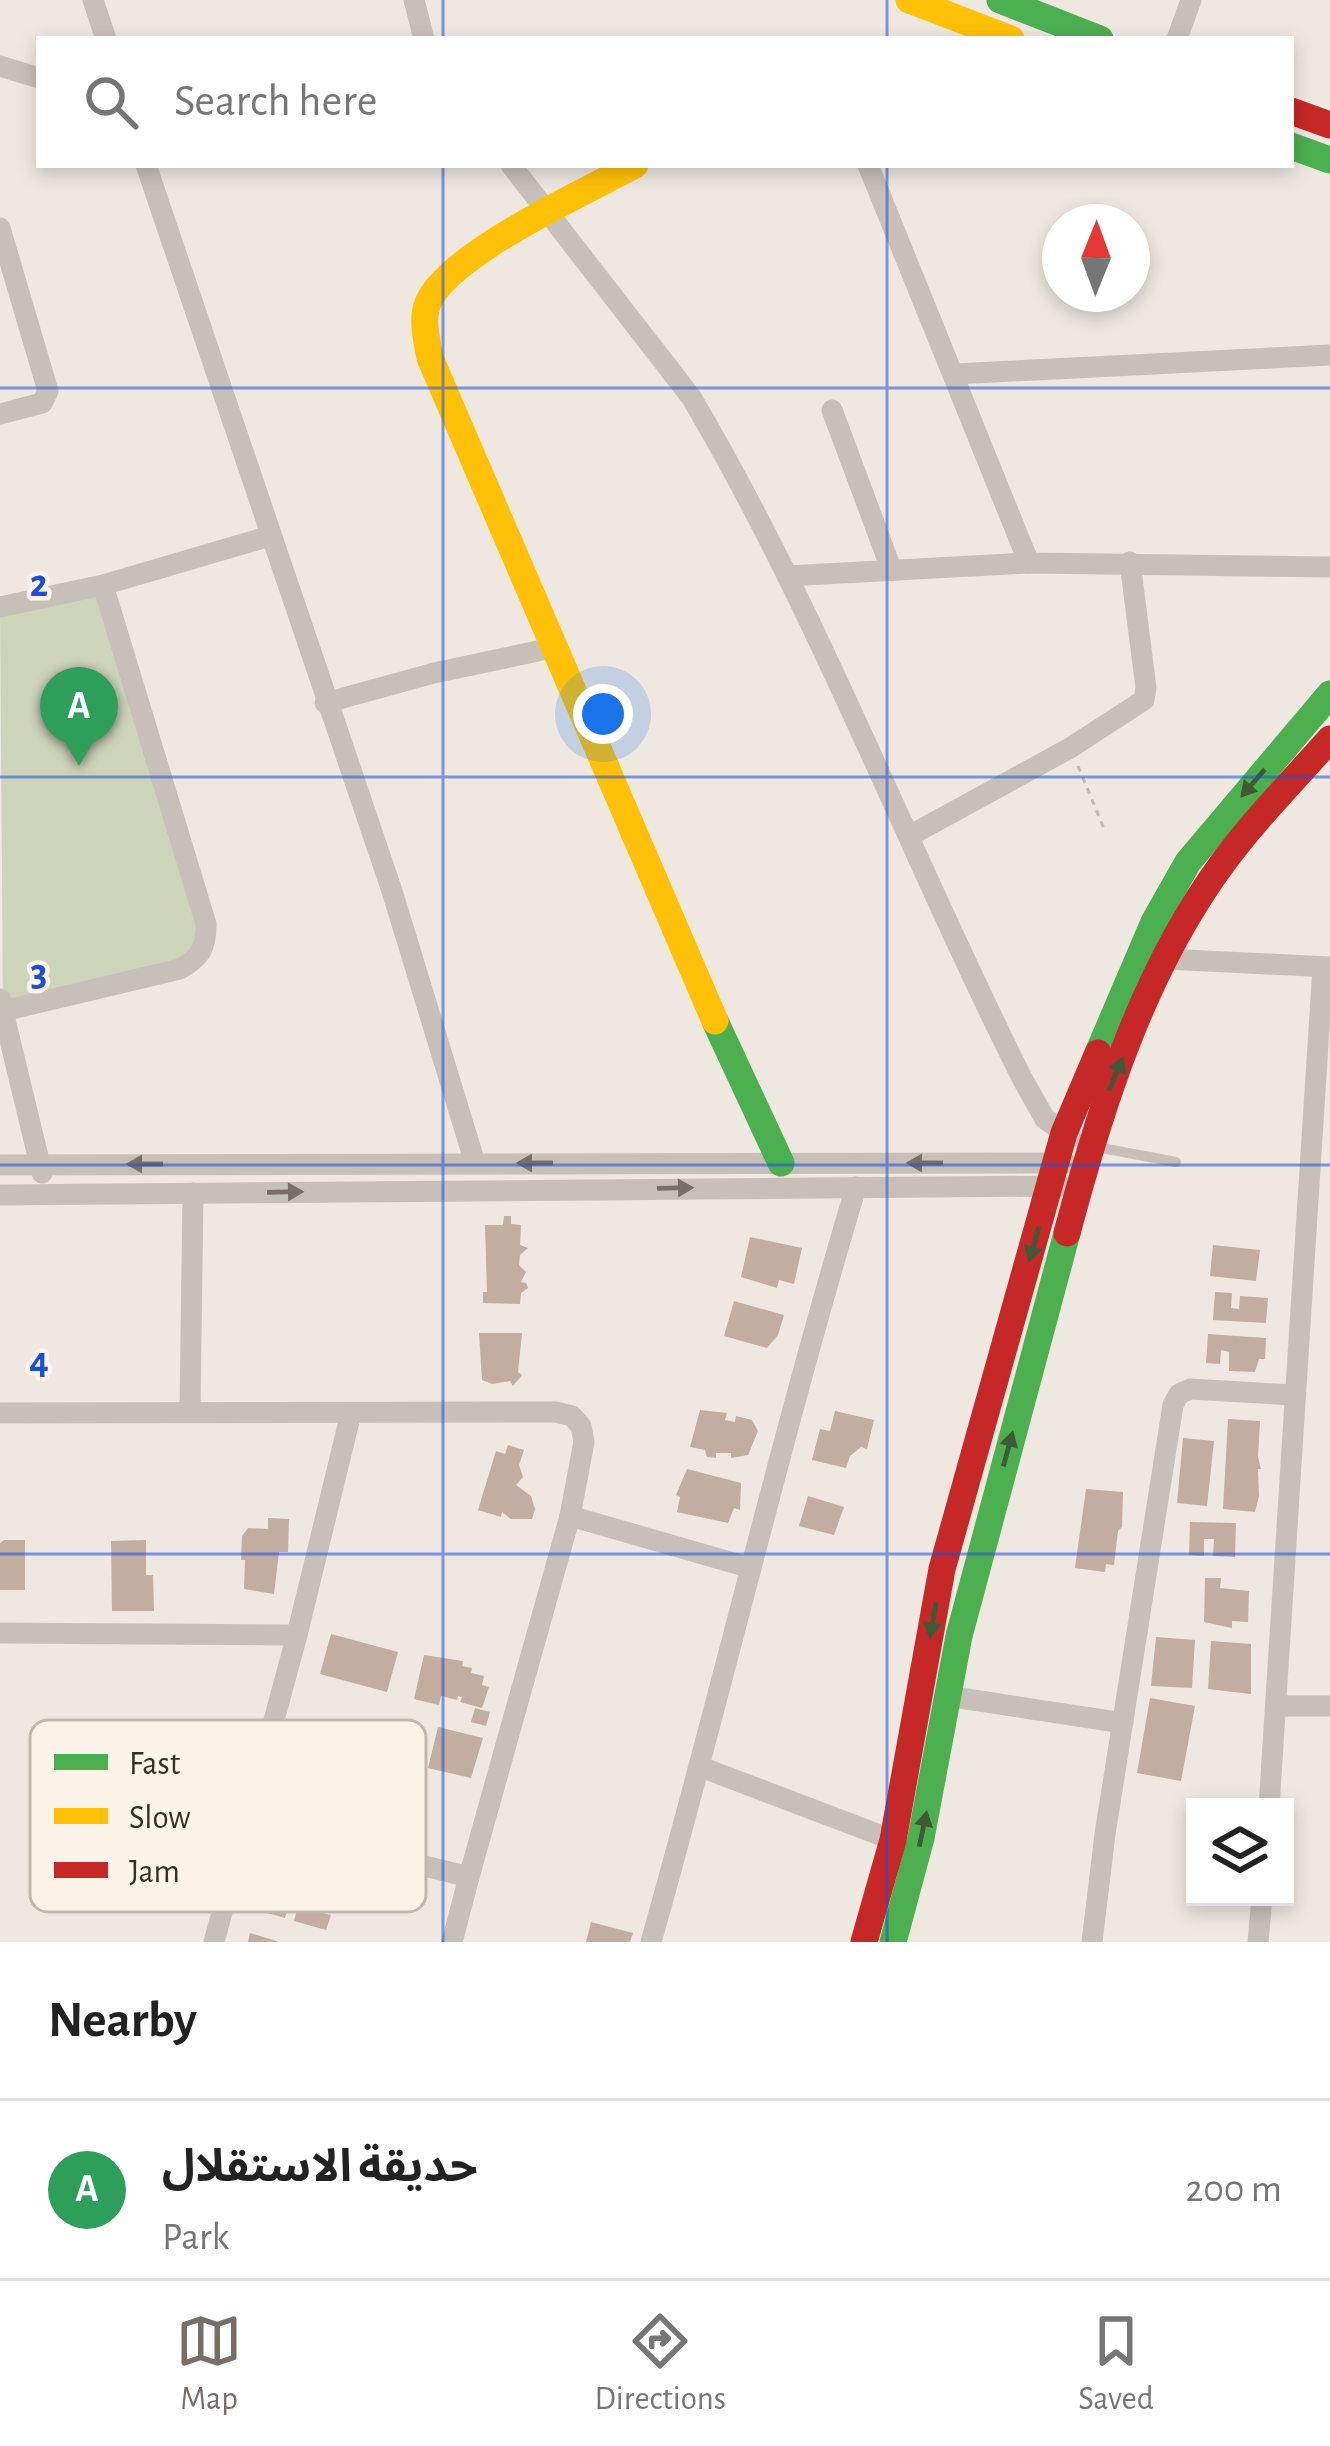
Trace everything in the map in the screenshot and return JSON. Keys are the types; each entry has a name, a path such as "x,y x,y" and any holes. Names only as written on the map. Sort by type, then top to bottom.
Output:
{"main road":[{"path":"909,0 1003,36"},
{"path":"1000,0 1092,36"},
{"path":"1294,112 1330,125"},
{"path":"1294,147 1330,160"},
{"path":"630,168 476,255 448,277 429,300 425,330 430,358 552,648 707,1009 781,1162"},
{"path":"864,1942 893,1840 942,1569 1070,1163 1154,922 1188,862 1330,694"},
{"path":"893,1942 921,1838 959,1636 1070,1163 1165,959 1225,860 1330,739"}],"street":[{"path":"93,0 105,36"},
{"path":"414,0 423,36"},
{"path":"1178,36 1190,0"},
{"path":"0,66 36,77"},
{"path":"147,168 392,891 475,1162"},
{"path":"513,168 691,397 787,576 1036,1104 1070,1163"},
{"path":"869,168 1029,563"},
{"path":"0,228 48,391 42,403 0,414"},
{"path":"954,374 1330,355"},
{"path":"832,410 892,571"},
{"path":"0,607 103,584 270,536"},
{"path":"911,836 1070,748 1144,700 1130,562"},
{"path":"787,576 1029,563 1330,567"},
{"path":"45,1194 2,1005 180,969 197,960 206,944 206,924 103,584"},
{"path":"326,703 434,673 552,648"},
{"path":"1165,959 1326,967 1293,1395 1270,1798"},
{"path":"0,1165 1070,1163"},
{"path":"0,1195 856,1187 1070,1163"},
{"path":"651,1942 808,1344 856,1187"},
{"path":"190,1410 194,1193"},
{"path":"1092,1942 1173,1406 1179,1394 1190,1389 1293,1395"},
{"path":"0,1413 556,1412 581,1426 584,1442 570,1516 452,1942"},
{"path":"275,1720 351,1413"},
{"path":"570,1516 751,1568"},
{"path":"0,1633 297,1635"},
{"path":"947,1696 1123,1723"},
{"path":"1276,1706 1330,1706"},
{"path":"700,1767 893,1840"},
{"path":"426,1866 469,1877"},
{"path":"1258,1942 1261,1906"},
{"path":"214,1942 222,1912"}],"lane":[{"path":"1070,1163 1176,1162"}],"path":[{"path":"1070,748 1105,831"}],"green space":[{"path":"103,585 206,924 197,960 3,1011 0,609"}],"building":[{"path":"504,1216 511,1216 511,1224 521,1225 520,1245 528,1248 520,1255 519,1265 526,1272 521,1282 528,1288 521,1293 520,1304 483,1303 483,1292 487,1292 485,1225 503,1225"},
{"path":"750,1237 802,1248 794,1284 779,1280 777,1288 741,1277"},
{"path":"1213,1245 1260,1250 1256,1281 1210,1276"},
{"path":"1215,1292 1232,1293 1231,1308 1239,1309 1240,1296 1268,1298 1266,1323 1213,1320"},
{"path":"734,1301 784,1315 778,1335 767,1348 724,1336"},
{"path":"479,1333 522,1333 518,1372 522,1375 513,1386 510,1381 492,1384 482,1380"},
{"path":"1208,1334 1266,1338 1265,1359 1259,1359 1255,1372 1229,1371 1229,1352 1221,1350 1220,1364 1206,1363"},
{"path":"700,1410 727,1413 725,1420 735,1422 736,1416 752,1420 758,1431 748,1455 707,1457 705,1450 690,1447"},
{"path":"835,1411 874,1420 867,1449 861,1447 850,1456 846,1468 812,1460 820,1429 830,1431"},
{"path":"1228,1419 1260,1421 1261,1469 1255,1512 1223,1509"},
{"path":"1183,1438 1214,1441 1207,1506 1177,1503"},
{"path":"508,1445 524,1450 519,1465 523,1477 516,1485 531,1496 532,1519 478,1510 496,1451 505,1454"},
{"path":"687,1469 741,1483 740,1510 734,1508 728,1523 677,1512 680,1497 676,1495"},
{"path":"1086,1489 1123,1492 1114,1565 1106,1564 1105,1572 1075,1568"},
{"path":"808,1496 844,1507 834,1535 799,1526"},
{"path":"268,1518 289,1519 288,1552 279,1552 274,1594 244,1589 245,1560 241,1560 242,1536 248,1528 268,1529"},
{"path":"1190,1522 1236,1523 1235,1557 1213,1556 1214,1539 1204,1539 1204,1556 1189,1555"},
{"path":"25,1540 25,1590 0,1590 0,1543"},
{"path":"146,1540 146,1575 153,1575 154,1611 112,1611 111,1541"},
{"path":"1205,1578 1221,1578 1220,1588 1249,1591 1248,1622 1232,1621 1232,1628 1204,1622"},
{"path":"331,1634 398,1652 387,1692 320,1674"},
{"path":"1156,1637 1195,1640 1192,1688 1151,1686"},
{"path":"1211,1641 1251,1644 1251,1694 1208,1689"},
{"path":"424,1655 463,1661 462,1666 472,1668 471,1673 484,1676 482,1685 489,1687 482,1708 460,1702 458,1696 457,1700 441,1696 439,1705 414,1699"},
{"path":"1150,1698 1195,1706 1181,1781 1137,1773"},
{"path":"475,1708 490,1712 486,1726 471,1722"},
{"path":"438,1727 483,1738 471,1778 428,1768"},
{"path":"297,1912 331,1915 326,1930 294,1921"},
{"path":"591,1922 633,1933 630,1942 586,1942"},
{"path":"250,1933 277,1941 277,1942 248,1942"}],"traffic: fast":[{"path":"1000,0 1092,36"},
{"path":"1294,147 1330,160"},
{"path":"1098,1053 1154,922 1188,862 1330,694"},
{"path":"715,1021 781,1163"},
{"path":"893,1942 921,1838 959,1636 1067,1233"}],"traffic: slow":[{"path":"909,0 1003,36"},
{"path":"629,168 521,225 462,264 428,303 425,330 430,358 715,1021"}],"traffic: jam":[{"path":"1294,112 1330,125"},
{"path":"1067,1233 1110,1088 1169,949 1234,848 1330,739"},
{"path":"864,1942 893,1840 942,1569 1064,1133 1098,1053"}],"place":[{"name":"حديقة الاستقلال","path":"79,766"}]}
